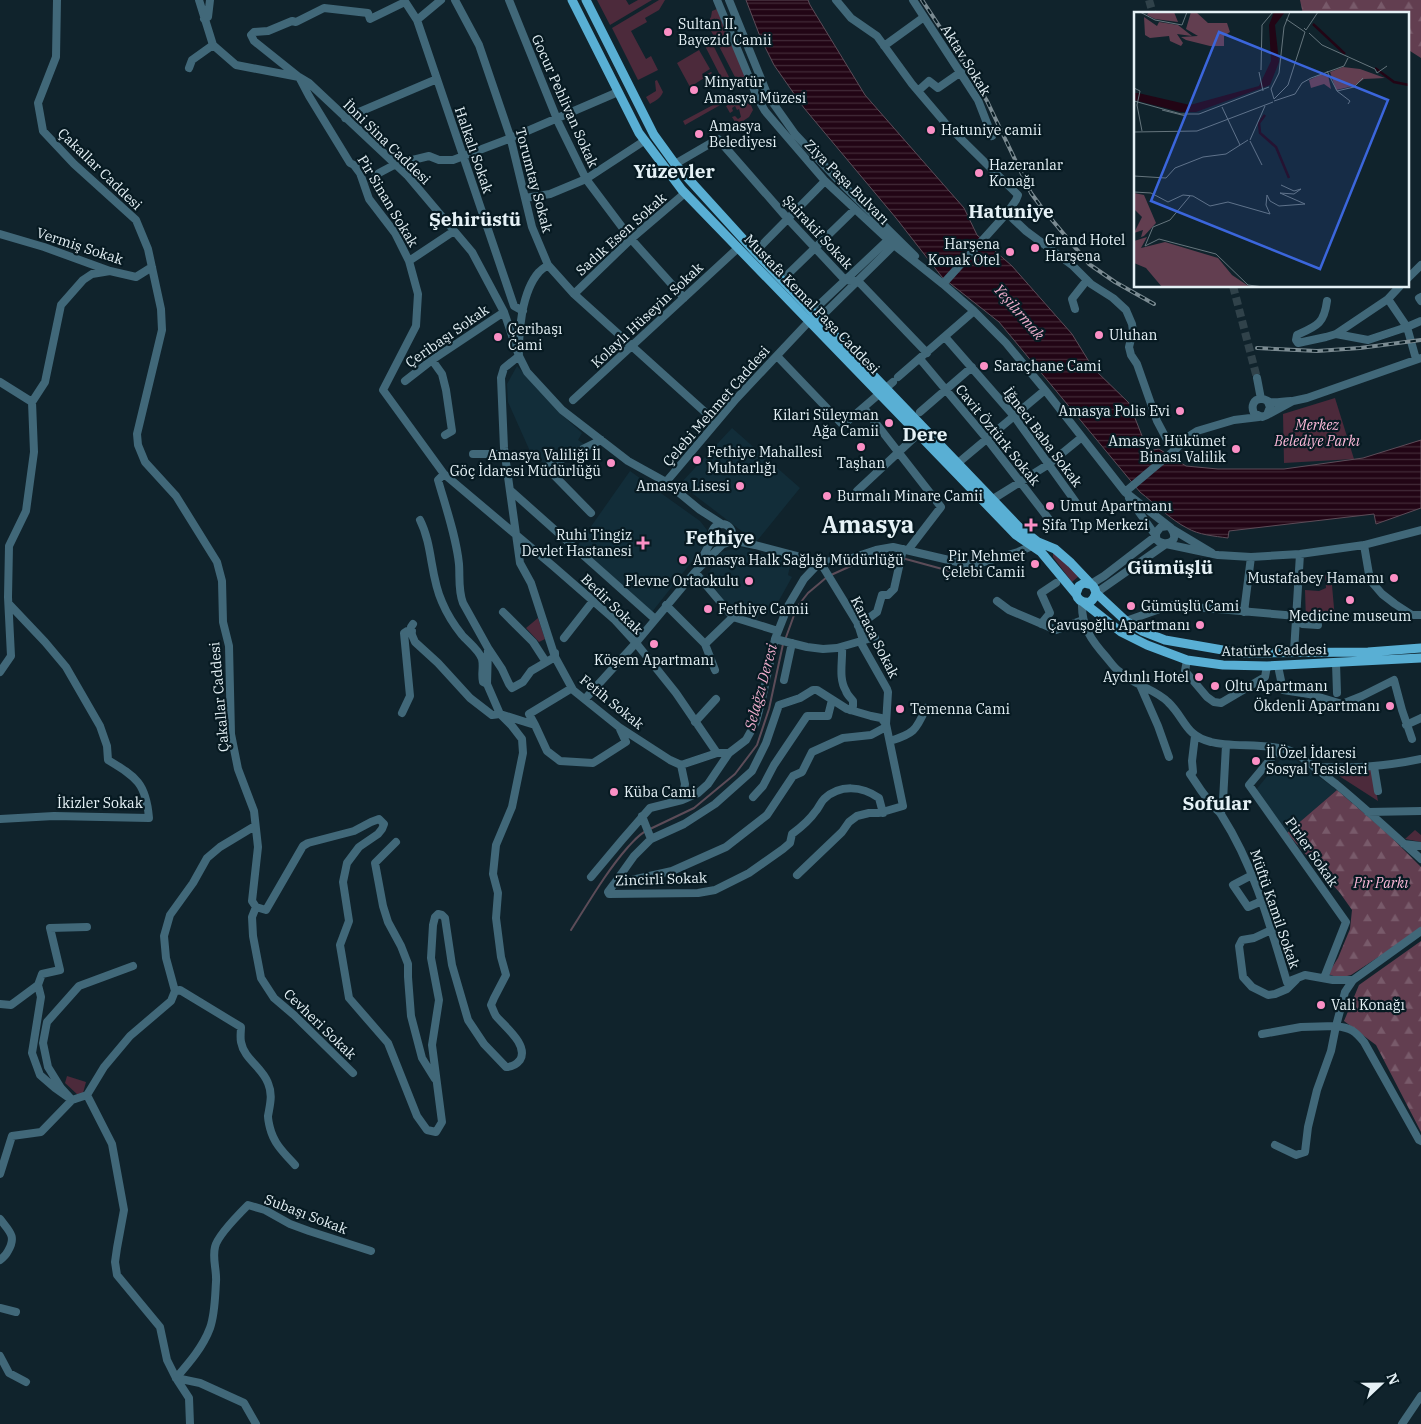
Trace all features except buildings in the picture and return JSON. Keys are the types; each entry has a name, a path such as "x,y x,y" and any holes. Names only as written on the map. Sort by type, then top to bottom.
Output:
{"main road":[{"name":"Mustafa Kemal Paşa Caddesi","path":"572,0 639,133 685,193 738,248 812,318 889,385 958,463 1019,527 1038,542 1055,548 1072,563 1092,587"},
{"name":"Mustafa Kemal Paşa Caddesi","path":"586,0 654,135 675,164 782,280 812,318"},
{"name":"Mustafa Kemal Paşa Caddesi","path":"889,385 918,434 1016,535 1041,552 1076,594"},
{"path":"1084,583 1092,587 1093,600 1082,602 1076,594 1078,586 1084,583"},
{"name":"Atatürk Caddesi","path":"1092,587 1126,621 1142,631 1165,640 1240,653 1368,652 1421,648"},
{"name":"Atatürk Caddesi","path":"1082,602 1120,632 1186,660 1223,666 1278,666 1421,658"}],"street":[{"name":"Çakallar Caddesi","path":"57,0 56,57 38,103 43,131 74,164 136,220 148,249 161,309 162,330 137,434 138,445 145,462 176,496 217,562 222,581 224,622 228,646 231,734 238,769 254,811 258,847 252,901 256,907"},
{"path":"189,68 192,60 212,45 199,0"},
{"path":"203,0 204,19"},
{"path":"204,19 208,17 210,0"},
{"path":"319,0 320,10"},
{"path":"417,20 441,0"},
{"name":"Torumtay Sokak","path":"454,0 479,45 511,138 532,227 548,265 574,294 716,422"},
{"name":"Gocur Pehlivan Sokak","path":"509,0 556,118 586,179 631,239 684,298"},
{"name":"Ziya Paşa Bulvarı","path":"717,0 758,99 765,111 825,181 891,243 943,284"},
{"name":"Ziya Paşa Bulvarı","path":"729,0 768,96 795,134 839,181 1006,344 1045,390 1125,492 1170,528 1216,555"},
{"path":"836,0 851,18 877,36 918,91 946,124 1018,195 1007,213 943,284"},
{"name":"Aktav Sokak","path":"913,0 978,100 992,136"},
{"path":"299,77 254,41 251,35 254,32 268,31 292,21 296,22 324,8 368,13 370,19 404,1"},
{"name":"Halkalı Sokak","path":"404,1 417,20 514,306 523,310"},
{"path":"884,46 924,17"},
{"name":"İbni Sina Caddesi","path":"212,45 236,65 299,77 310,83 396,164 472,252 504,312 528,372 562,410 628,461 666,482"},
{"path":"918,91 929,81 938,88 961,72"},
{"name":"Pir Sinan Sokak","path":"299,77 350,163 360,173 369,199 395,233 408,261 418,294 416,326 382,390 444,474"},
{"path":"345,118 437,79"},
{"path":"372,181 379,173 396,164 429,156 439,160 453,160 511,138 618,92"},
{"name":"Şairakif Sokak","path":"675,164 718,139 814,248 845,280 858,281 927,353"},
{"path":"525,198 550,194 586,179 644,141"},
{"path":"755,252 825,181"},
{"name":"Sadık Esen Sokak","path":"574,294 631,239 685,193"},
{"path":"782,280 855,209"},
{"path":"1007,213 1091,284 1113,298 1126,310 1133,331 1129,347 1131,355 1137,364 1157,421 1174,451"},
{"path":"408,261 454,231"},
{"name":"Vermiş Sokak","path":"0,234 44,247 110,272 136,276 152,267"},
{"path":"812,318 820,304 845,280 891,243"},
{"path":"812,318 826,312 858,281 891,243"},
{"name":"Kolaylı Hüseyin Sokak","path":"573,400 738,248"},
{"path":"520,356 519,343 526,293 538,273 548,265"},
{"path":"1408,278 1421,266"},
{"path":"0,672 11,656 8,604 9,546 26,511 34,452 32,402 45,382 61,305 83,280 92,274 110,272"},
{"path":"1076,308 1072,299 1087,280"},
{"path":"1327,301 1325,314 1322,319 1315,326 1297,335 1296,340 1298,343 1326,338 1336,334 1388,299 1398,288"},
{"path":"1421,297 1419,298 1421,301"},
{"path":"1234,420 1252,408 1254,402 1264,400 1293,401 1307,398 1419,358 1407,327 1388,299"},
{"name":"Çeribaşı Sokak","path":"405,381 432,360 504,312"},
{"path":"777,356 843,425 974,312"},
{"name":"Çelebi Mehmet Caddesi","path":"722,524 700,510 666,482 736,399 812,318"},
{"path":"1336,334 1368,340 1421,321"},
{"name":"İğneci Baba Sokak","path":"945,337 1014,416 1080,508"},
{"name":"Fetih Sokak","path":"520,356 504,368 501,378 504,454 520,564 531,583 555,657 572,688 619,727 681,765"},
{"name":"Cavit Öztürk Sokak","path":"920,358 987,439 1055,527"},
{"path":"432,360 442,374 446,390 452,430 445,435"},
{"path":"920,412 972,367"},
{"path":"1257,378 1264,400 1270,404 1270,410 1263,416"},
{"path":"0,382 32,402"},
{"path":"958,463 1045,390"},
{"path":"1293,401 1263,416 1234,420 1197,431 1186,438 1174,451 1125,492 1160,542 1216,555 1300,554 1364,545 1421,530"},
{"path":"858,626 877,612 882,595 888,595 894,589 903,553 941,506 864,408"},
{"path":"1252,408 1254,413 1263,416"},
{"path":"857,492 918,434"},
{"path":"992,499 1049,464 1082,437"},
{"path":"591,513 546,467 601,440"},
{"path":"473,454 504,454"},
{"path":"444,474 438,480 454,538 459,565 460,596 512,688 523,682 531,671 555,657 556,648"},
{"name":"Bedir Sokak","path":"444,474 615,620 676,693 717,753"},
{"path":"510,490 655,619"},
{"name":"Çelebi Mehmet Caddesi","path":"700,510 710,524 713,534"},
{"path":"420,520 424,528 434,578 442,602 455,626 478,652 483,667 482,682 487,684"},
{"path":"695,572 717,526 722,524 729,527 741,542"},
{"path":"1163,526 1170,528 1174,534 1173,540 1168,544 1092,587 1156,536 1158,529 1163,526"},
{"path":"585,699 636,643 695,572 726,542 732,533"},
{"path":"713,534 716,542 741,542 820,562 846,560 876,550 893,547 903,553 966,564 981,563 1032,546"},
{"path":"1364,545 1370,580 1382,594 1395,604 1412,615 1421,614"},
{"path":"1294,652 1300,554"},
{"path":"1244,612 1251,556"},
{"path":"592,877 650,808 682,800 698,793 708,784 729,753 746,740 756,722 764,700 778,630 788,606 804,580 820,562"},
{"name":"Karaca Sokak","path":"797,875 857,816 862,813 883,813 903,806 886,724 888,692 861,643 862,640 858,626 820,562"},
{"path":"695,572 733,617 778,630"},
{"path":"1041,624 1050,613 1041,593 1056,583"},
{"path":"564,638 593,601"},
{"path":"997,601 1009,610 1056,630 1083,620"},
{"path":"1082,602 1083,620 1097,647 1120,673 1168,701 1194,736 1226,745 1280,749 1295,753 1368,812 1421,859"},
{"name":"İkizler Sokak","path":"0,819 54,816 149,818 148,802 142,787 132,775 108,760 100,726 66,667 8,604"},
{"path":"666,605 705,644 715,670"},
{"path":"1126,621 1171,605 1297,616"},
{"path":"503,612 533,642 546,662"},
{"path":"1297,616 1302,624 1318,625"},
{"path":"705,644 733,617"},
{"path":"402,713 410,696 404,633 412,628 415,642 438,663 470,698 492,715 500,714 535,725"},
{"path":"777,640 807,648 823,649 875,637"},
{"path":"784,680 791,643"},
{"path":"842,646 841,679 846,692 853,701 853,706 850,710"},
{"path":"256,907 266,910 303,846 354,831 379,820 384,824 382,829 359,847 347,863 343,882 349,921 340,945 349,998 388,1043 417,1116 427,1130 436,1132 442,1122 432,1045 439,1000 431,958 433,925 438,914 445,918 452,964 468,1020 484,1044 506,1067 513,1067 519,1062 522,1055 520,1044 495,1014 491,1005 506,975 501,957 496,918 498,892 493,874 496,845 512,807 523,753 522,738 500,714 487,684 488,648"},
{"path":"1186,660 1185,671 1208,697 1214,702 1221,703 1265,676 1267,666"},
{"path":"1336,663 1337,693"},
{"path":"1278,666 1284,690 1309,694 1342,704 1394,680 1406,725 1412,739"},
{"path":"1140,684 1169,757"},
{"path":"572,688 529,714 547,751 560,761 593,763 626,742 619,727"},
{"path":"764,700 777,704 800,698 813,690 817,690 850,710 881,718 886,724"},
{"path":"695,722 716,699"},
{"path":"753,797 763,786 774,765 807,716 828,716 832,700"},
{"path":"614,884 634,856 651,839 684,824 715,804 752,771 766,743 777,704"},
{"path":"890,741 907,736 918,724 926,708"},
{"path":"1406,725 1421,718"},
{"name":"Zincirli Sokak","path":"883,813 879,798 864,789 849,788 832,793 822,800 816,812 792,834 790,843 784,849 749,874 715,890 698,893 609,894 608,892 614,884 672,871 726,847 767,815 794,776 802,772 812,752 844,738 870,735 884,728 886,724"},
{"name":"Müftü Kamil Sokak","path":"1194,736 1193,772 1190,774 1202,793 1215,809 1221,813 1240,846 1262,900 1287,982 1306,976 1353,980"},
{"path":"1221,813 1226,745"},
{"name":"Pirler Sokak","path":"1280,749 1249,785 1346,922 1324,978"},
{"path":"682,800 685,784 681,765 717,753 729,753"},
{"path":"1314,767 1374,767 1421,760"},
{"path":"1374,767 1378,791"},
{"path":"1368,812 1421,811"},
{"path":"642,816 651,839"},
{"path":"0,1174 12,1136 41,1132 72,1100 87,1095 104,1067 130,1036 171,1001 176,991 166,958 164,936 170,916 193,883 207,858 220,847 255,826"},
{"path":"396,842 375,863 388,922 408,964 411,1016 422,1058 437,1083"},
{"path":"1404,844 1421,846"},
{"path":"1252,876 1233,885 1248,906 1262,900"},
{"name":"Cevheri Sokak","path":"256,907 252,917 252,936 261,978 274,998 354,1073"},
{"path":"72,1100 40,1075 32,1053 41,997 38,985 42,974 60,970 50,928 87,927"},
{"path":"1271,930 1254,938 1242,940 1239,946 1243,977 1252,987 1268,995 1287,990 1298,978"},
{"path":"1275,1144 1296,1155 1305,1152 1308,1127 1317,1090 1331,1050 1346,992 1353,980 1421,931"},
{"path":"72,1100 61,1088 48,1067 42,1043 47,1022 79,986 134,966"},
{"path":"0,1004 10,1005 38,985"},
{"path":"176,991 180,990 241,1027 240,1042 251,1062 260,1068 268,1081 272,1094 268,1118 272,1137 296,1165"},
{"path":"1262,1034 1301,1027 1348,1027 1364,1042 1421,1141"},
{"path":"87,1095 112,1144 124,1210 115,1262 117,1275 160,1327 167,1360 189,1398 190,1424"},
{"name":"Subaşı Sokak","path":"176,1378 199,1350 210,1327 215,1304 215,1245 230,1224 248,1205 265,1210 303,1229 371,1251"},
{"path":"0,1219 12,1234 12,1244 5,1256 0,1260"},
{"path":"0,1308 16,1312"},
{"path":"0,1356 8,1373 26,1382"},
{"path":"176,1378 200,1383 244,1403 256,1424"},
{"path":"1402,1424 1421,1396"}],"shaded area":[{"path":"517,366 562,415 582,433 578,440 584,444 544,463 533,458 508,402 507,384"},
{"name":"Amasya Lisesi","path":"732,428 800,488 756,542 680,484"},
{"name":"Ruhi Tingiz Devlet Hastanesi","path":"630,471 700,521 707,530 708,541 652,612 578,545"},
{"name":"Plevne Ortaokulu","path":"741,547 791,562 788,575 792,577 772,613 760,611 757,620 731,610 706,577 721,552"},
{"path":"1286,753 1337,790 1287,833 1255,791"}],"green space":[{"path":"597,0 626,0 629,5 638,0 652,0 610,25"},
{"path":"659,0 665,0 659,10 645,18 647,22 631,31 646,59 651,56 658,70 638,80 612,28"},
{"path":"1300,0 1421,0 1421,58 1408,50 1408,12 1303,12"},
{"path":"717,9 746,76 737,81 707,23 712,11"},
{"path":"711,41 732,83 726,87 704,44"},
{"path":"699,50 710,69 702,74 703,76 712,73 690,87 677,63"},
{"path":"657,80 663,92 659,98 650,104 646,97 656,91 655,81"},
{"path":"728,97 729,100 685,125 683,121"},
{"path":"735,101 750,103 753,110 749,117 737,125 732,117 735,116 738,119 741,117 739,109 737,110 735,106 730,113 726,106"},
{"name":"Merkez Belediye Parkı","path":"1335,398 1354,459 1284,463 1283,414"},
{"path":"1053,553 1079,576 1072,582 1053,557"},
{"path":"1331,574 1335,619 1306,621 1305,590 1319,591 1326,588 1325,575"},
{"path":"538,618 545,639 539,642 526,628"},
{"path":"1336,769 1372,769 1378,801 1336,774"},
{"name":"Pir Parkı","path":"1337,790 1386,832 1421,867 1421,928 1351,975 1339,978 1328,974 1338,958 1350,929 1352,910 1340,893 1287,833"},
{"path":"1415,830 1421,835 1421,842 1405,839"},
{"path":"1421,941 1421,1132 1376,1045 1344,1021 1359,985"},
{"path":"67,1076 86,1082 83,1093 78,1095 65,1083"}],"water":[{"name":"Yeşilırmak","path":"746,0 808,0 865,95 964,208 977,235 1012,266 1072,334 1093,368 1129,403 1148,451 1159,449 1186,466 1218,469 1284,469 1363,458 1421,440 1421,508 1376,524 1374,514 1229,531 1228,538 1196,532 1181,525 1169,516 1140,492 999,322 942,277 896,218 804,108 774,65 761,39"}],"waterway":[{"name":"Selağzı Deresi","path":"831,575 880,556 898,557"},
{"name":"Selağzı Deresi","path":"902,558 957,573"},
{"name":"Selağzı Deresi","path":"785,640 797,607 808,593 827,577"},
{"name":"Selağzı Deresi","path":"650,829 694,808 735,774 757,745 769,709 783,644"},
{"name":"Selağzı Deresi","path":"571,930 612,867 634,840 646,831"}],"tunnel":[{"path":"1149,0 1152,12"},
{"path":"1234,288 1257,378"}],"railway":[{"path":"922,0 987,101 1031,193 1042,208 1089,264 1115,282 1154,304"},
{"path":"1257,348 1317,351 1360,348 1421,340"}],"place":[{"name":"Sultan II. Bayezid Camii","path":"668,32"},
{"name":"Minyatür Amasya Müzesi","path":"694,90"},
{"name":"Hatuniye camii","path":"931,130"},
{"name":"Amasya Belediyesi","path":"699,134"},
{"name":"Hazeranlar Konağı","path":"979,173"},
{"name":"Grand Hotel Harşena","path":"1035,248"},
{"name":"Harşena Konak Otel","path":"1010,252"},
{"name":"Uluhan","path":"1099,335"},
{"name":"Çeribaşı Cami","path":"498,337"},
{"name":"Saraçhane Cami","path":"984,366"},
{"name":"Amasya Polis Evi","path":"1180,411"},
{"name":"Kilari Süleyman Ağa Camii","path":"889,423"},
{"name":"Taşhan","path":"861,447"},
{"name":"Amasya Hükümet Binası Valilik","path":"1236,449"},
{"name":"Fethiye Mahallesi Muhtarlığı","path":"697,460"},
{"name":"Amasya Valiliği İl Göç İdaresi Müdürlüğü","path":"611,463"},
{"name":"Amasya Lisesi","path":"740,486"},
{"name":"Burmalı Minare Camii","path":"827,496"},
{"name":"Umut Apartmanı","path":"1050,506"},
{"name":"Şifa Tıp Merkezi","path":"1031,525"},
{"name":"Ruhi Tingiz Devlet Hastanesi","path":"643,543"},
{"name":"Amasya Halk Sağlığı Müdürlüğü","path":"683,560"},
{"name":"Pir Mehmet Çelebi Camii","path":"1035,564"},
{"name":"Mustafabey Hamamı","path":"1394,578"},
{"name":"Plevne Ortaokulu","path":"749,581"},
{"name":"Medicine museum","path":"1350,600"},
{"name":"Gümüşlü Cami","path":"1131,606"},
{"name":"Fethiye Camii","path":"708,609"},
{"name":"Çavuşoğlu Apartmanı","path":"1200,625"},
{"name":"Köşem Apartmanı","path":"654,644"},
{"name":"Aydınlı Hotel","path":"1199,677"},
{"name":"Oltu Apartmanı","path":"1215,686"},
{"name":"Ökdenli Apartmanı","path":"1390,706"},
{"name":"Temenna Cami","path":"900,709"},
{"name":"İl Özel İdaresi Sosyal Tesisleri","path":"1256,761"},
{"name":"Küba Cami","path":"614,792"},
{"name":"Vali Konağı","path":"1321,1005"}],"district":[{"name":"Yüzevler","path":"674,171"},
{"name":"Hatuniye","path":"1011,211"},
{"name":"Şehirüstü","path":"475,219"},
{"name":"Dere","path":"925,434"},
{"name":"Amasya","path":"868,525"},
{"name":"Fethiye","path":"720,537"},
{"name":"Gümüşlü","path":"1170,567"},
{"name":"Sofular","path":"1217,803"}]}
